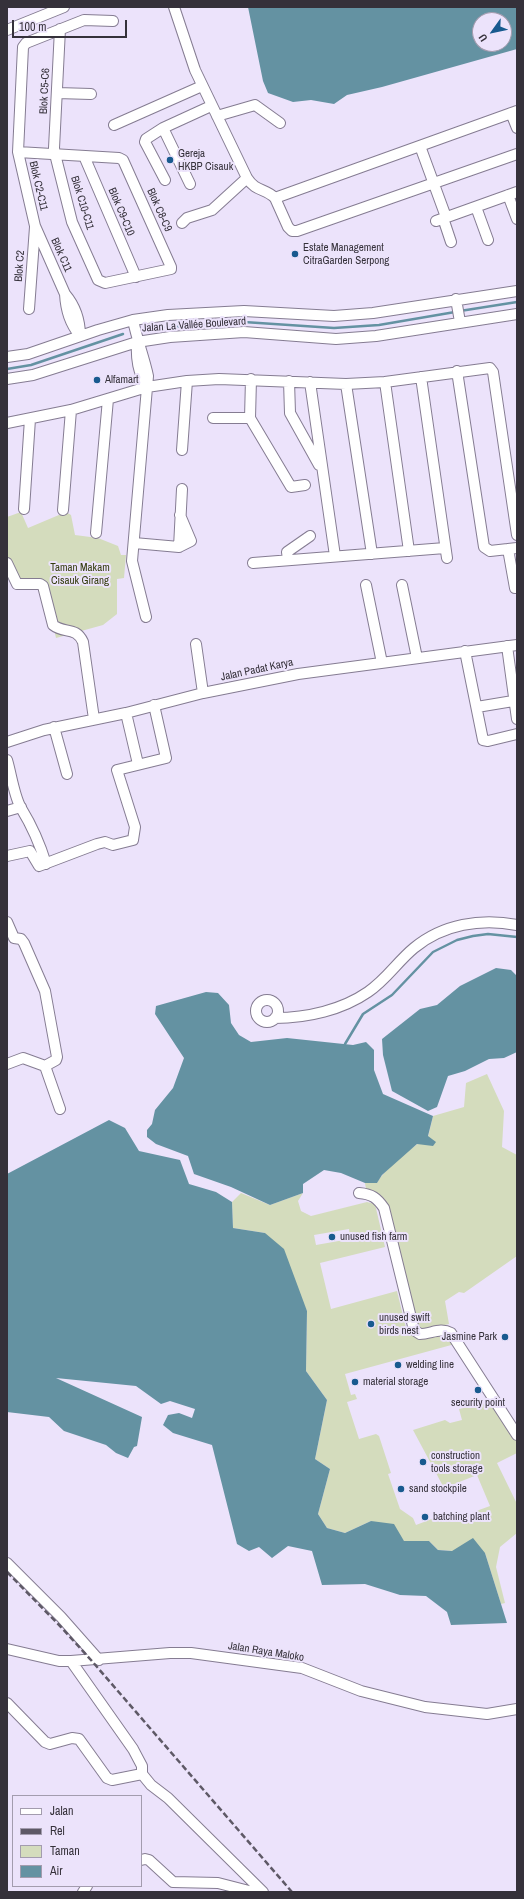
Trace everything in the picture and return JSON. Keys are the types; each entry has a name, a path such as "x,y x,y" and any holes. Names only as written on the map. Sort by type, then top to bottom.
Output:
{"street":[{"path":"7,30 64,7"},
{"path":"174,7 189,53 202,86 247,178 252,186 272,194 288,227 292,231 297,231 517,154"},
{"path":"60,29 84,20 113,21"},
{"name":"Blok C2-C11","path":"36,226 18,152 22,47 26,43 60,29"},
{"name":"Blok C5-C6","path":"55,154 54,148 60,29"},
{"path":"114,125 202,86"},
{"path":"57,93 91,94"},
{"path":"217,116 255,105 280,123"},
{"path":"166,180 145,142 148,138 163,128 211,106"},
{"path":"275,198 514,112 517,128"},
{"path":"163,128 190,184"},
{"path":"420,146 434,184 442,219 451,242"},
{"path":"18,152 84,156"},
{"name":"Blok C10-C11","path":"55,154 72,222 98,280 105,283 136,277"},
{"name":"Blok C8-C9","path":"84,156 119,158 125,163 171,267 169,271 136,277"},
{"name":"Blok C9-C10","path":"84,156 136,277"},
{"path":"182,223 187,218 212,210 247,178"},
{"path":"442,219 512,193 517,219"},
{"path":"476,206 488,240"},
{"name":"Blok C11","path":"36,226 65,294 68,313 72,325 80,336"},
{"name":"Blok C2","path":"29,309 36,226"},
{"name":"Jalan La Vallée Boulevard","path":"7,357 28,354 133,320 168,315 244,311 334,316 373,313 456,299 517,291"},
{"path":"456,299 460,322"},
{"name":"Jalan La Vallée Boulevard","path":"7,379 34,375 138,342 170,337 244,332 336,339 376,336 517,314"},
{"path":"133,320 138,342 136,356 140,376 147,387 132,560 146,617"},
{"path":"7,423 70,410 147,387 187,381 251,379 346,384 385,382 487,367 493,372 517,535"},
{"path":"457,371 484,547 490,552 513,548 514,588 517,588"},
{"path":"421,377 447,558"},
{"path":"251,379 250,418 291,486 305,485"},
{"path":"182,450 187,381"},
{"path":"289,381 290,413 323,471"},
{"path":"310,382 335,556"},
{"path":"385,382 409,551"},
{"path":"346,384 372,554"},
{"path":"96,533 108,399"},
{"path":"63,510 70,410"},
{"path":"213,418 250,418"},
{"path":"24,509 30,419"},
{"path":"134,543 179,547 182,489"},
{"path":"288,560 287,552 310,536"},
{"path":"254,563 445,548"},
{"path":"7,563 17,584 40,584 43,586 53,625 76,632 83,642 94,718"},
{"path":"366,585 382,663"},
{"path":"402,585 417,658"},
{"path":"196,644 203,693"},
{"path":"512,646 513,701 517,719"},
{"name":"Jalan Padat Karya","path":"7,742 23,736 94,718 126,713 203,693 298,674 512,646"},
{"path":"465,651 483,740 488,741 517,734"},
{"path":"477,707 513,701"},
{"path":"7,856 30,850 39,866 105,842 114,845 133,840 134,827 117,770 166,758 154,705"},
{"path":"126,713 138,764"},
{"path":"54,728 67,774"},
{"path":"7,760 21,808 28,817 37,837 46,864"},
{"path":"7,811 21,808"},
{"path":"7,922 11,939 21,939 24,943 45,991 57,1057 56,1060 45,1066 23,1058 7,1064"},
{"path":"276,1018 287,1018 321,1012 345,1005 367,992 388,976 419,944 432,935 450,928 478,922 502,922 517,925"},
{"path":"45,1066 60,1109"},
{"path":"359,1193 369,1194 377,1198 384,1208 414,1330 420,1334 440,1330 446,1330 451,1333 517,1435"},
{"path":"7,1563 35,1590 99,1660"},
{"name":"Jalan Raya Maloko","path":"7,1649 59,1661 99,1660 170,1653 191,1653 302,1668 361,1691 425,1707 487,1714 517,1709"},
{"path":"71,1661 133,1749 142,1766 142,1774 151,1785 168,1798 263,1892"},
{"path":"7,1703 45,1742 50,1744 72,1738 79,1739 106,1778 112,1780 142,1774"},
{"path":"142,1860 149,1860 173,1882 218,1883 253,1892"}],"green space":[{"name":"Taman Makam Cisauk Girang","path":"21,512 28,528 66,512 71,515 75,535 98,538 118,546 121,555 126,555 124,578 117,579 117,614 103,625 56,638 43,583 12,583 7,566 7,517"},
{"path":"487,1074 504,1111 502,1147 517,1155 517,1256 464,1293 459,1292 445,1301 449,1324 421,1331 417,1329 379,1195 366,1189 365,1183 377,1183 386,1171 400,1158 428,1137 433,1116 464,1107 466,1083"},
{"path":"241,1193 270,1205 303,1193 298,1201 301,1211 311,1216 367,1202 375,1204 385,1247 320,1263 331,1309 397,1291 407,1332 418,1339 441,1334 448,1335 455,1344 345,1374 351,1395 355,1394 357,1399 347,1402 359,1439 376,1434 379,1436 391,1473 388,1474 400,1509 413,1518 416,1525 437,1517 457,1518 490,1506 477,1475 444,1488 413,1430 445,1420 450,1423 462,1420 459,1409 492,1402 517,1440 517,1453 497,1463 517,1504 517,1533 500,1547 496,1567 505,1603 501,1604 485,1553 438,1550 429,1541 404,1541 371,1521 345,1533 327,1528 318,1514 330,1469 315,1459 327,1400 306,1371 307,1311 265,1233 233,1228 232,1202","holes":["349,1229 350,1239 316,1245 314,1235"]}],"water":[{"path":"248,7 517,7 517,49 512,50 512,12 472,12 472,52 506,52 382,87 347,95 334,104 311,100 293,102 268,93 263,81"},
{"path":"496,968 511,970 517,976 517,1052 504,1058 489,1059 465,1071 448,1076 437,1107 428,1111 392,1091 383,1055 382,1039 420,1009 437,1005 460,986"},
{"path":"206,992 218,993 229,1005 231,1023 239,1035 251,1042 287,1038 353,1045 366,1042 374,1050 374,1070 383,1094 433,1116 428,1136 436,1142 433,1146 417,1144 382,1175 377,1183 365,1183 341,1173 324,1170 303,1184 303,1193 270,1205 231,1187 194,1174 188,1156 156,1144 147,1137 147,1130 152,1124 155,1110 173,1088 184,1058 155,1014 156,1006"},
{"path":"109,1120 125,1128 139,1151 180,1160 189,1184 216,1192 232,1202 233,1228 265,1233 284,1249 307,1311 306,1371 327,1400 315,1459 330,1469 318,1514 327,1528 345,1533 371,1521 394,1524 404,1541 429,1541 438,1550 452,1551 473,1538 485,1553 507,1623 451,1625 447,1612 426,1596 400,1595 365,1584 322,1585 312,1551 288,1546 272,1558 259,1547 249,1551 237,1544 212,1445 173,1433 163,1425 168,1415 179,1413 192,1418 195,1409 170,1401 161,1404 136,1386 56,1378 142,1417 137,1446 134,1447 128,1458 116,1453 106,1445 64,1431 49,1417 7,1412 7,1174"}],"waterway":[{"path":"460,311 517,302"},
{"path":"145,329 244,322 334,328 379,325 455,312"},
{"path":"7,369 31,365 123,334"},
{"path":"345,1044 363,1014 392,995 433,952 457,940 473,936 488,934 517,937"}],"railway":[{"path":"7,1572 91,1660 292,1892"}],"place":[{"name":"Gereja HKBP Cisauk","path":"170,160"},
{"name":"Estate Management CitraGarden Serpong","path":"295,254"},
{"name":"Alfamart","path":"97,380"},
{"name":"unused fish farm","path":"332,1237"},
{"name":"unused swift birds nest","path":"371,1324"},
{"name":"Jasmine Park","path":"505,1337"},
{"name":"welding line","path":"398,1365"},
{"name":"material storage","path":"355,1382"},
{"name":"security point","path":"478,1390"},
{"name":"construction tools storage","path":"423,1462"},
{"name":"sand stockpile","path":"401,1489"},
{"name":"batching plant","path":"425,1517"}]}
